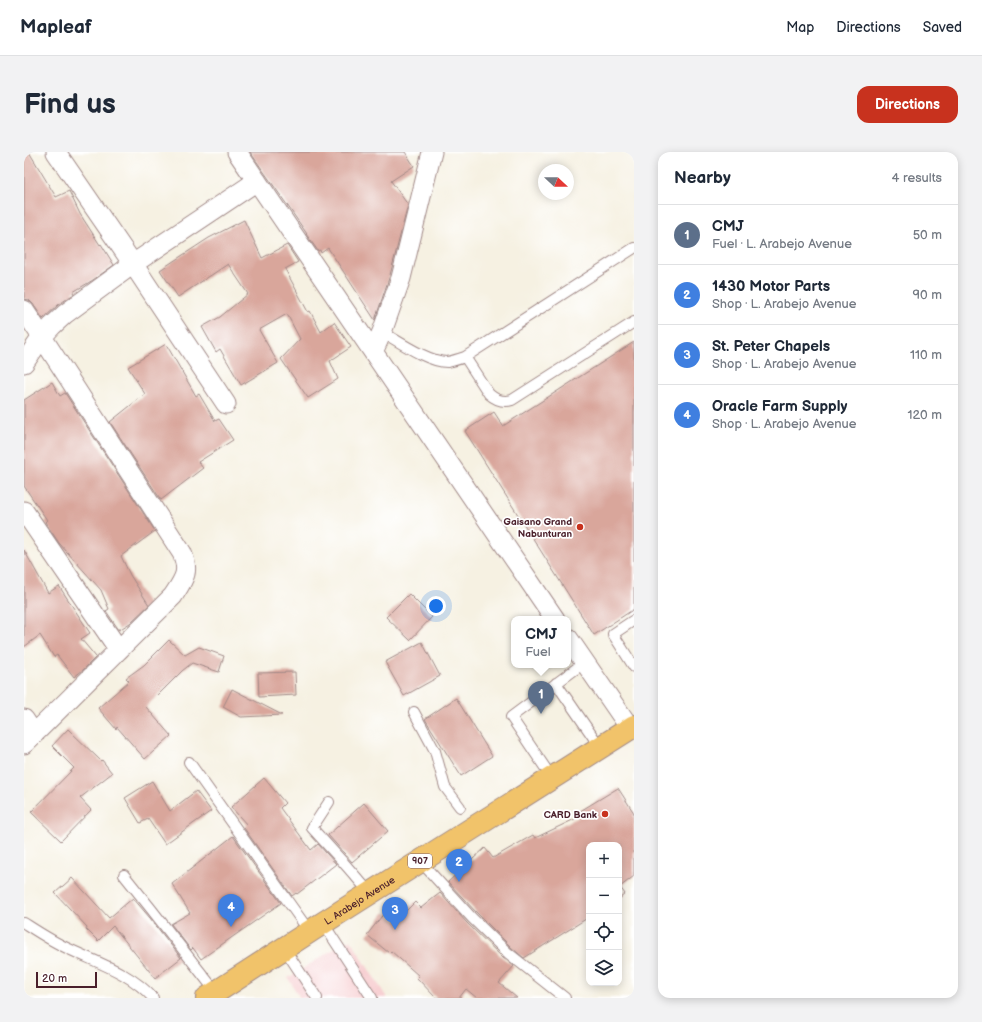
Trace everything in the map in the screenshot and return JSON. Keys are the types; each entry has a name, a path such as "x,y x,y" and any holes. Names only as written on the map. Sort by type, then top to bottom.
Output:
{"main road":[{"name":"L. Arabejo Avenue","path":"211,995 632,727"}],"street":[{"path":"56,152 226,404"},
{"path":"237,152 553,616"},
{"path":"373,352 382,332 401,278 432,152"},
{"path":"24,363 42,337 65,314 133,264 257,181"},
{"path":"24,310 182,552 186,562 186,572 181,584 173,596 119,650 27,732"},
{"path":"24,510 119,650"},
{"path":"571,642 632,727"}],"lane":[{"path":"382,332 424,356 445,362 454,361 464,357 634,248"},
{"path":"464,357 489,394 498,400 506,402 512,400 634,322"},
{"path":"634,620 613,634 634,667"},
{"path":"552,778 511,717 585,662"},
{"path":"556,684 600,747"},
{"path":"414,712 435,751 445,787 460,807"},
{"path":"189,762 372,998"},
{"path":"329,802 312,828 370,893"},
{"path":"420,861 472,918 508,953 565,998"},
{"path":"124,875 152,910 211,995"},
{"path":"24,922 68,949 130,978 146,990 152,998"},
{"path":"284,948 317,998"}],"shaded area":[{"path":"350,939 387,998 300,998 288,978"}],"building":[{"path":"24,152 29,152 56,197 69,191 80,214 114,265 73,292 74,294 58,305 43,319 33,304 29,300 24,299"},
{"path":"250,152 405,152 414,166 391,181 408,205 390,275 375,320 328,248 321,253 320,250 318,251"},
{"path":"244,220 262,258 287,245 298,262 285,269 308,312 310,311 321,332 334,322 351,347 330,361 338,379 308,398 281,359 300,339 287,314 259,330 278,363 241,385 220,349 216,352 202,327 220,317 248,294 228,264 178,297 160,270 209,238"},
{"name":"Gaisano Grand Nabunturan","path":"634,342 634,609 594,635 465,431 494,412 503,426"},
{"path":"166,344 196,396 199,394 215,421 219,419 233,440 198,462 203,468 161,500 110,422 145,394 128,367"},
{"path":"52,382 60,396 65,393 155,531 121,556 130,575 149,605 130,623 119,630 106,611 109,609 101,590 59,543 45,522 47,520 24,486 24,400"},
{"path":"24,550 48,593 59,586 90,633 81,639 96,657 74,677 57,655 54,657 40,635 24,647"},
{"path":"409,594 432,617 410,640 386,617"},
{"path":"169,640 185,655 199,647 224,656 219,672 192,663 146,707 171,736 145,759 98,708 129,681 126,678 144,665"},
{"path":"422,642 440,676 404,696 385,662"},
{"path":"295,672 296,695 259,697 258,673"},
{"path":"232,689 282,715 241,717 223,707"},
{"path":"456,698 492,756 461,776 425,719"},
{"path":"68,729 101,761 102,760 112,773 80,798 91,810 61,841 31,812 74,768 52,746"},
{"path":"264,778 285,803 280,808 311,850 318,844 336,864 297,894 296,893 292,896 244,828 247,825 231,807"},
{"path":"152,781 170,811 196,791 211,811 165,844 148,819 140,823 125,798"},
{"path":"618,788 634,813 634,876 622,885 622,842 586,842 586,919 524,958 477,913 448,882 485,848 493,858 533,835 535,838 579,817 577,813"},
{"path":"364,803 388,831 352,862 328,835"},
{"path":"233,836 281,903 201,959 193,948 191,950 171,924 190,913 172,884"},
{"path":"72,878 109,918 133,898 181,958 155,978 113,926 98,941 55,893"},
{"path":"622,890 625,894 622,896"},
{"path":"440,893 467,923 503,958 514,966 499,983 517,998 477,998 466,989 459,998 436,998 417,978 419,976 391,951 389,953 367,935 385,912 396,921 415,902 421,908"}],"place":[{"name":"Gaisano Grand Nabunturan","path":"580,527"},
{"name":"CMJ","path":"541,714"},
{"name":"CARD Bank","path":"605,814"},
{"name":"1430 Motor Parts","path":"459,882"},
{"name":"Oracle Farm Supply","path":"231,927"},
{"name":"St. Peter Chapels","path":"395,930"}]}
